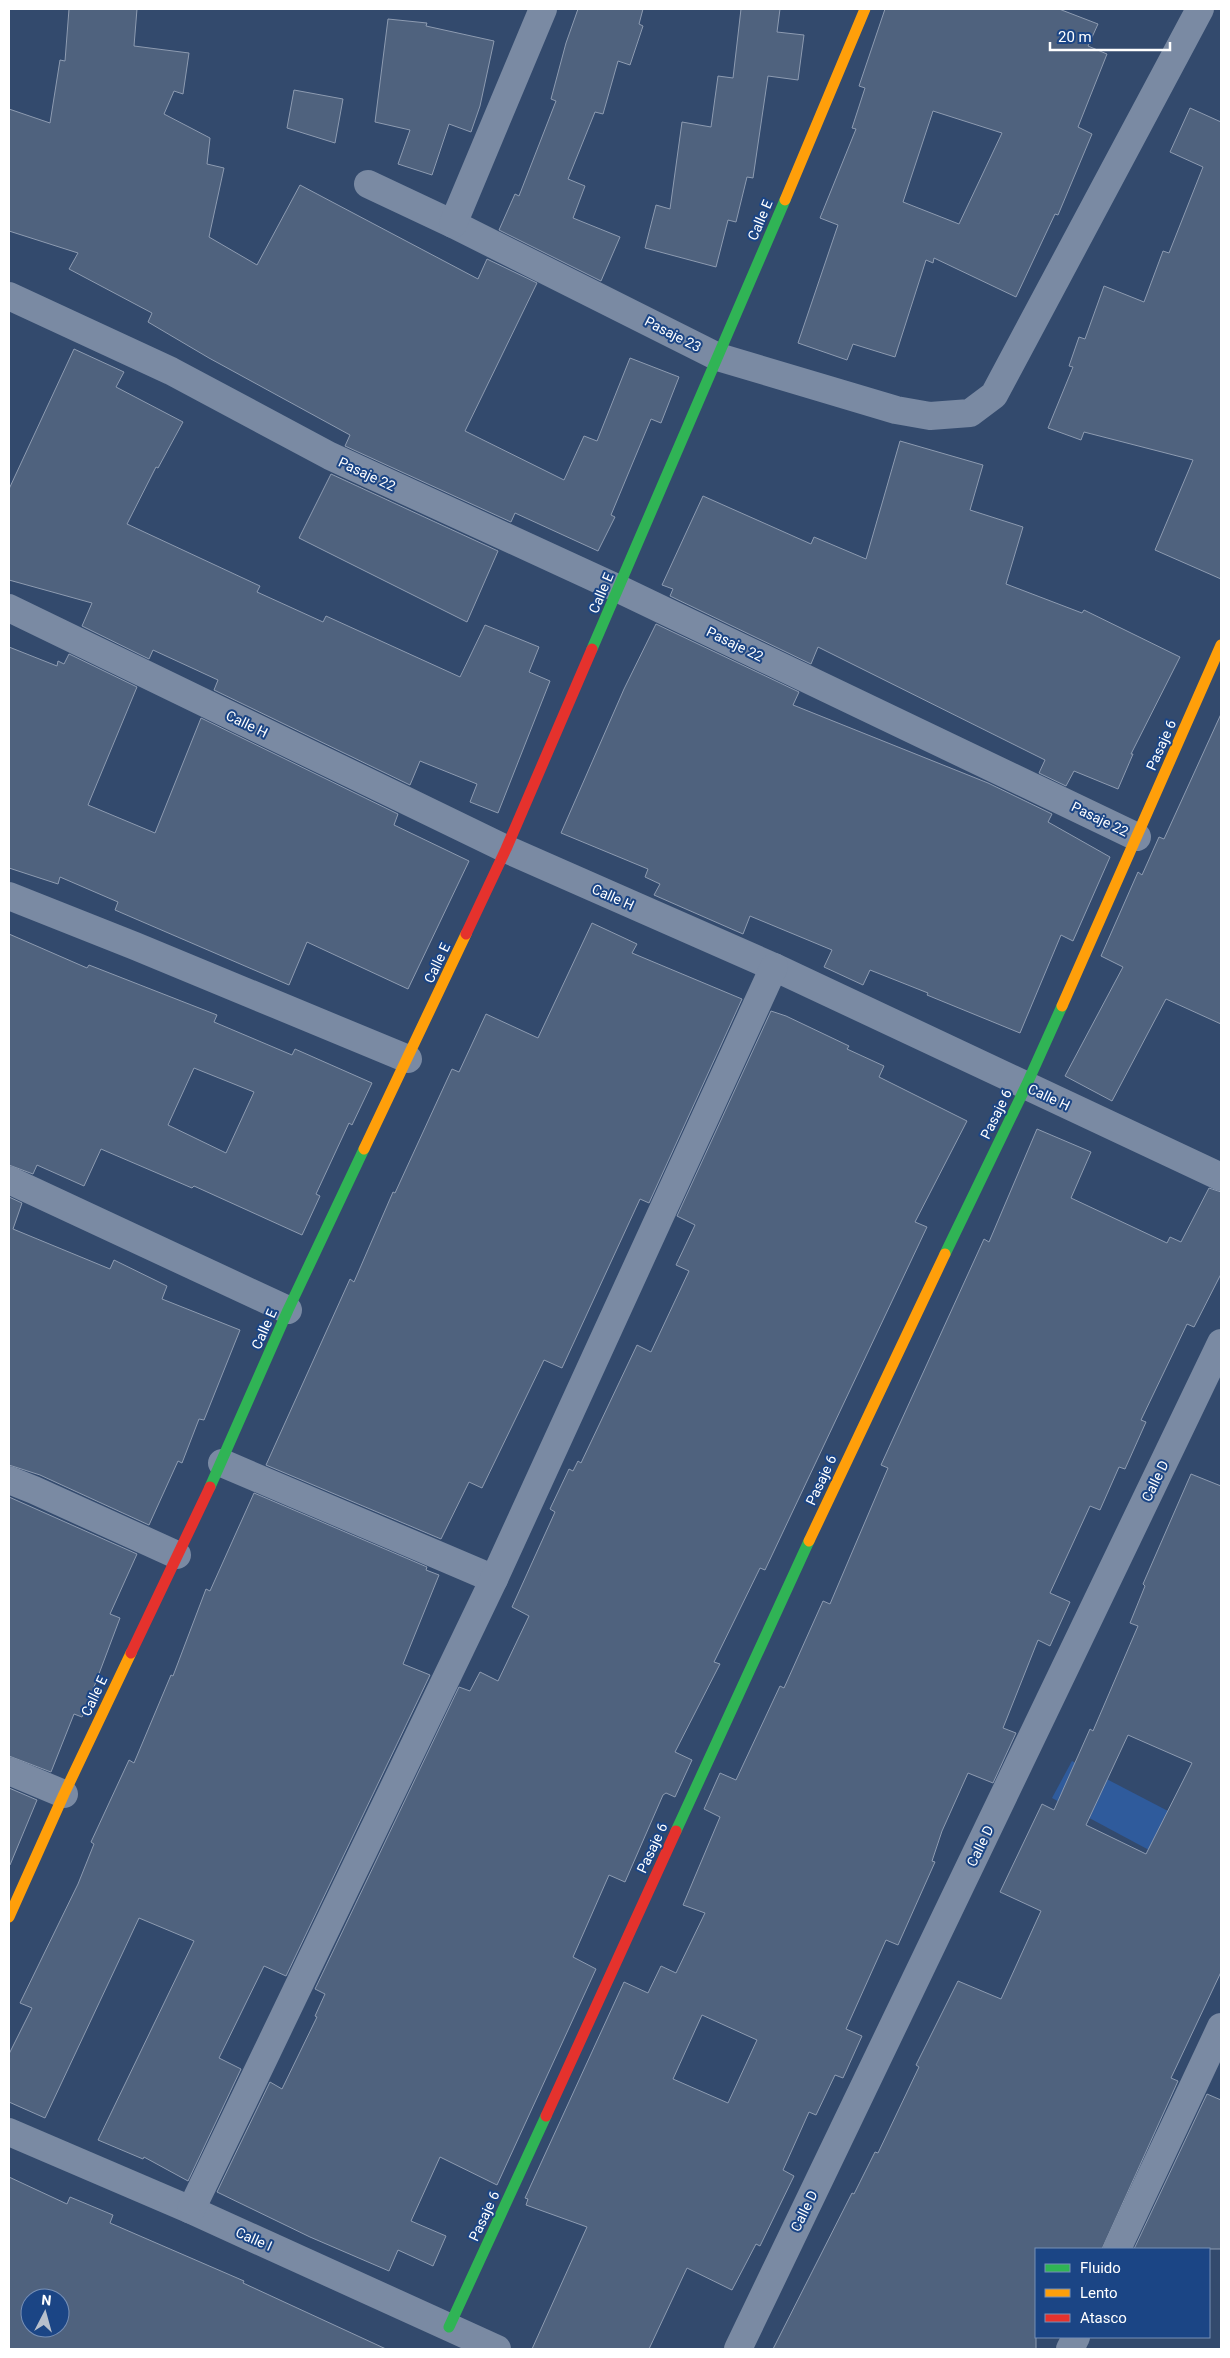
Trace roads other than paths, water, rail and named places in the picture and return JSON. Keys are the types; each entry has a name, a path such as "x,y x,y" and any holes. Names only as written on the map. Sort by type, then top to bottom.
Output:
{"street":[{"path":"453,224 542,9"},
{"name":"Calle E","path":"9,1917 64,1794 222,1463 288,1310 506,850 865,9"},
{"name":"Pasaje 23","path":"368,184 453,224 718,357 896,410 930,416 970,413 994,395 1200,9"},
{"name":"Pasaje 22","path":"9,296 171,371 330,456 619,589 1137,837"},
{"name":"Calle H","path":"9,608 506,850 774,967 1221,1177"},
{"name":"Pasaje 6","path":"449,2327 850,1452 1026,1086 1221,645"},
{"path":"9,896 408,1059"},
{"path":"191,2210 494,1579 774,967"},
{"path":"9,1180 288,1310"},
{"name":"Calle D","path":"738,2349 1221,1343"},
{"path":"222,1463 494,1579"},
{"path":"9,1480 177,1555"},
{"path":"9,1771 64,1794"},
{"path":"1117,2248 1221,2027"},
{"name":"Calle I","path":"9,2132 191,2210 497,2349"}]}
